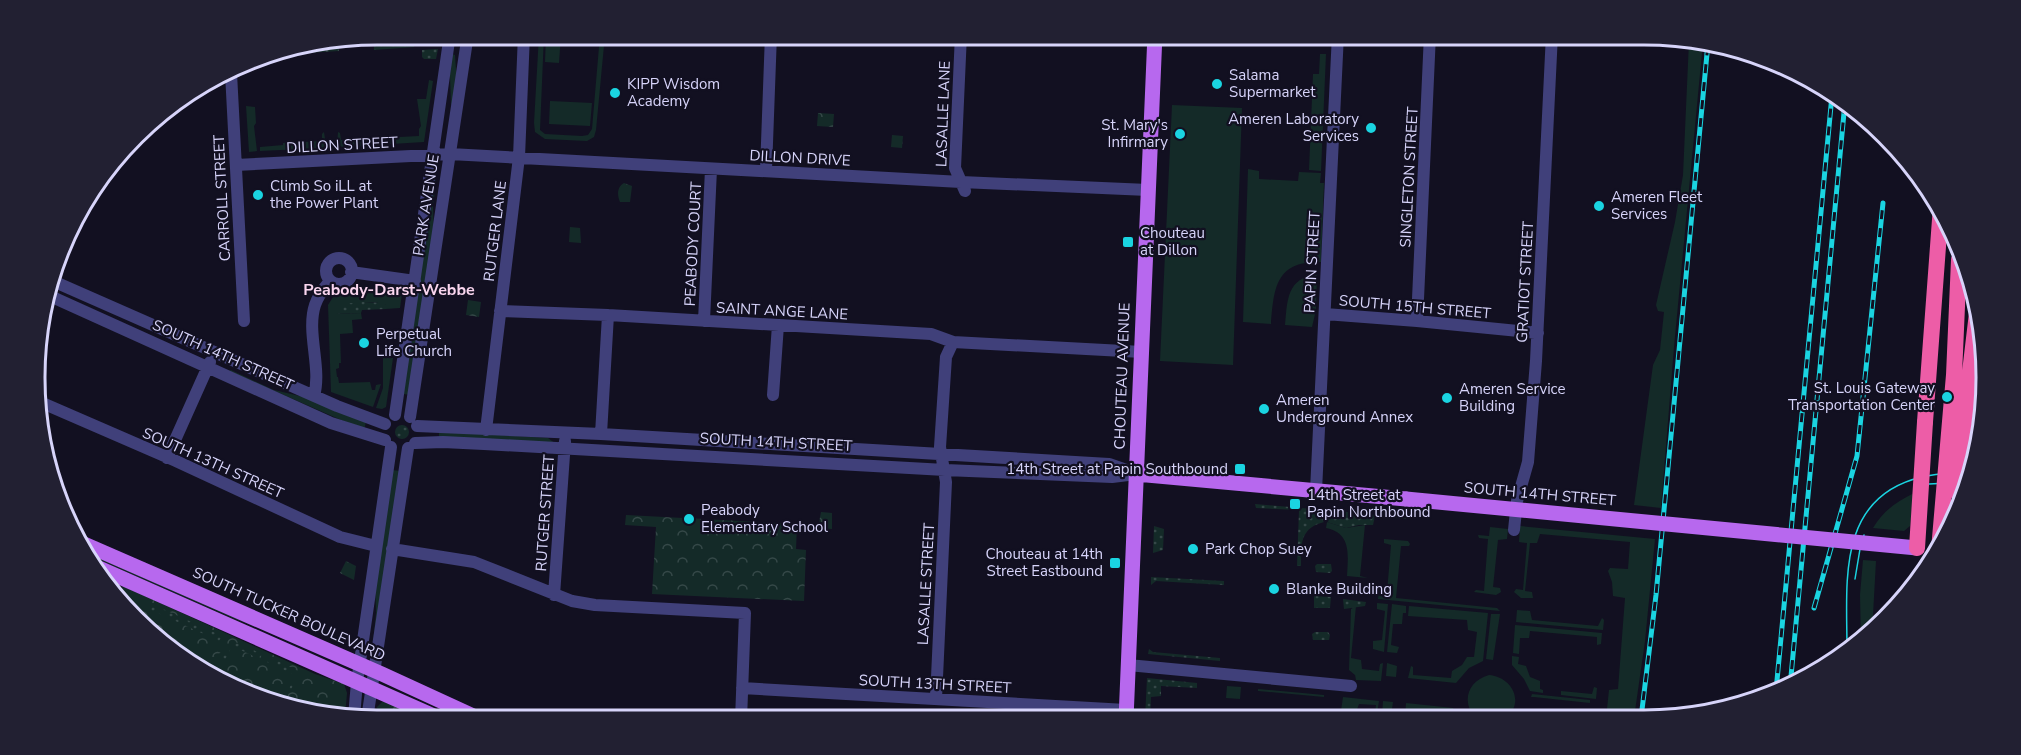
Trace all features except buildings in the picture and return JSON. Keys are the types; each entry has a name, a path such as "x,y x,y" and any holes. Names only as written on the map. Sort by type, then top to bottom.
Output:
{"highway":[{"path":"1931,544 1940,227"},
{"path":"1932,542 1954,385 1959,272"},
{"path":"1956,491 1974,342"}],"main road":[{"name":"CHOUTEAU AVENUE","path":"1126,710 1142,352 1151,45"},
{"name":"SOUTH 14TH STREET","path":"1136,474 1928,549"},
{"name":"SOUTH TUCKER BOULEVARD","path":"92,547 460,710"},
{"path":"108,572 420,710"}],"street":[{"name":"PARK AVENUE","path":"390,420 415,281 448,45"},
{"name":"PARK AVENUE","path":"414,421 466,45"},
{"name":"RUTGER LANE","path":"486,430 519,157 524,45"},
{"path":"766,170 771,45"},
{"name":"LASALLE LANE","path":"961,45 955,168 963,187"},
{"name":"PAPIN STREET","path":"1316,491 1337,45"},
{"name":"SINGLETON STREET","path":"1417,321 1430,45"},
{"name":"GRATIOT STREET","path":"1514,530 1518,501 1528,462 1538,333 1551,45"},
{"name":"CARROLL STREET","path":"231,78 244,321"},
{"name":"DILLON STREET","path":"236,165 450,154"},
{"name":"DILLON DRIVE","path":"450,154 766,170 963,187 1148,190"},
{"name":"PEABODY COURT","path":"704,321 711,168"},
{"path":"334,259 346,260 351,272 345,282 338,284 330,281 326,271 328,263 334,259"},
{"path":"351,272 415,281"},
{"path":"314,396 317,381 313,310 320,294 330,281"},
{"name":"SOUTH 14TH STREET","path":"59,284 314,396 390,420"},
{"name":"SOUTH 14TH STREET","path":"54,298 331,423 388,443"},
{"name":"SAINT ANGE LANE","path":"500,312 608,315 932,334 953,342 1142,352"},
{"name":"SOUTH 15TH STREET","path":"1325,314 1538,333"},
{"path":"601,434 608,315"},
{"path":"773,395 778,325"},
{"path":"945,470 940,447 946,357 953,342"},
{"path":"167,458 214,353"},
{"name":"SOUTH 13TH STREET","path":"47,405 340,537 376,546"},
{"path":"355,709 388,443 383,429 390,420 414,421 418,436 411,446 392,549 368,710"},
{"name":"SOUTH 14TH STREET","path":"414,421 486,430 601,434 1109,464 1136,474"},
{"name":"RUTGER STREET","path":"554,595 565,433"},
{"name":"SOUTH 14TH STREET","path":"411,446 443,442 945,470 1112,477 1136,474"},
{"path":"388,443 399,450 411,446"},
{"name":"LASALLE STREET","path":"936,699 945,470"},
{"path":"392,549 474,562 572,601 595,605 745,613 741,710"},
{"path":"1128,665 1352,686"},
{"name":"SOUTH 13TH STREET","path":"742,688 936,699 1075,710"}],"green space":[{"path":"414,45 414,47 374,50 374,46"},
{"path":"538,45 544,45 540,130 545,134 582,136 588,135 592,129 599,45 604,45 594,137 587,141 545,139 535,132"},
{"path":"546,45 560,45 559,63 545,62"},
{"path":"339,48 339,51 303,53 313,51"},
{"path":"1689,48 1702,50 1661,508 1634,505 1653,365 1660,350 1664,312 1658,311 1656,305 1683,175"},
{"path":"438,49 436,59 422,57 422,50"},
{"path":"452,54 455,55 457,84 454,105 451,105"},
{"path":"1320,54 1326,54 1321,171 1309,170 1313,74 1319,74"},
{"path":"429,80 433,81 424,142 343,147 337,145 338,132 341,140 419,136 421,126 417,99 426,99"},
{"path":"550,101 592,103 590,126 549,124"},
{"path":"1172,105 1242,108 1233,365 1160,361"},
{"path":"246,106 255,107 256,123 254,126 257,151 249,152"},
{"path":"818,113 834,114 833,127 817,126"},
{"path":"324,132 326,145 322,148 260,151 260,147 283,145 283,143 322,141"},
{"path":"892,135 903,136 902,148 891,147"},
{"path":"1248,169 1259,171 1259,179 1298,181 1299,172 1321,173 1320,183 1324,183 1321,262 1306,263 1286,271 1276,288 1271,324 1243,322"},
{"path":"435,176 434,235 411,395 403,394"},
{"path":"624,183 632,186 630,202 620,202 619,199 619,189"},
{"path":"570,227 580,228 581,243 569,242"},
{"path":"1317,275 1316,310 1312,327 1285,325 1288,299 1294,285 1300,280"},
{"path":"359,286 402,294 400,308 386,309 386,305 366,302 353,305 335,314 361,313 362,319 352,320 353,333 340,334 341,363 336,369 337,377 339,383 370,382 372,390 375,390 376,385 381,384 373,407 331,392 328,305 333,297"},
{"path":"468,300 481,302 479,317 466,315"},
{"path":"383,303 386,309 335,314 335,310 342,304"},
{"path":"383,358 393,358 386,407 382,409 376,408 383,388"},
{"path":"229,371 274,390 304,397 366,422 364,430"},
{"path":"399,425 405,425 409,432 405,439 399,439 395,435 395,429"},
{"path":"439,431 548,438 556,444 439,438"},
{"path":"392,470 400,471 373,643 376,613 375,582"},
{"path":"1914,493 1910,526 1904,531 1873,528 1891,508"},
{"path":"1255,504 1324,510 1324,522 1310,528 1303,538 1301,566 1297,566 1299,510 1256,508"},
{"path":"1328,510 1406,519 1375,516 1373,525 1346,528 1327,522"},
{"path":"821,512 832,513 832,529 818,528"},
{"path":"626,515 797,524 796,549 806,550 804,601 652,594 656,527 625,525"},
{"path":"1327,522 1346,528 1365,525 1360,576 1368,578 1347,576 1347,546 1340,535 1326,528"},
{"path":"1154,526 1164,529 1163,550 1153,553"},
{"path":"1520,526 1655,539 1645,641 1635,710 1607,710 1609,690 1618,689 1625,598 1613,596 1608,571 1610,568 1628,569 1630,542 1540,534 1537,543 1530,543 1525,591 1532,592 1533,598 1521,598 1514,592 1516,589 1523,590 1527,543 1519,542"},
{"path":"1490,527 1508,529 1507,539 1498,540 1493,587 1500,588 1501,592 1496,595 1474,592 1484,591 1488,539 1479,538 1478,535 1489,536"},
{"path":"1384,539 1408,541 1410,544 1401,546 1396,598 1497,608 1500,611 1378,599 1379,592 1387,592 1391,545 1384,543"},
{"path":"96,554 252,625 100,560"},
{"path":"1863,560 1876,561 1873,618 1861,629 1860,595"},
{"path":"346,561 356,566 354,580 340,573"},
{"path":"1317,564 1331,564 1332,571 1330,573 1316,572"},
{"path":"1151,577 1224,581 1224,585 1156,581 1151,585"},
{"path":"123,586 315,674 344,684 347,693 346,708 291,699 230,676 175,641 142,613 122,589"},
{"path":"1314,596 1331,597 1330,608 1314,608"},
{"path":"1343,599 1366,602 1365,606 1344,609"},
{"path":"1377,603 1388,604 1384,652 1373,649 1373,641 1382,640 1385,611 1377,609"},
{"path":"152,604 222,636 219,641 158,613 149,615"},
{"path":"1392,604 1406,606 1402,624 1393,624 1391,645 1399,647 1397,653 1387,652"},
{"path":"1356,606 1351,658 1361,660 1362,669 1379,671 1380,664 1383,663 1381,681 1356,680 1355,675 1349,670 1351,609"},
{"path":"1409,606 1488,613 1483,661 1469,668 1456,683 1408,678 1411,666 1413,675 1451,678 1452,671 1462,665 1467,657 1474,657 1477,632 1468,630 1467,620 1408,616"},
{"path":"1517,610 1530,611 1532,620 1598,626 1602,618 1604,620 1603,630 1516,622"},
{"path":"1491,614 1500,614 1493,660 1486,659"},
{"path":"1515,625 1602,633 1601,644 1597,645 1597,637 1530,631 1529,638 1520,638 1519,654 1513,653"},
{"path":"1328,632 1329,640 1313,640 1312,634"},
{"path":"233,641 262,654 260,659 232,646 225,660 214,656 224,651"},
{"path":"1149,649 1153,652 1220,658 1220,661 1148,654"},
{"path":"1512,656 1519,657 1518,664 1526,666 1530,677 1540,681 1540,689 1543,693 1530,691 1524,679 1512,665"},
{"path":"269,657 299,671 291,690 289,689 295,675 267,662"},
{"path":"1387,663 1397,666 1396,677 1386,676"},
{"path":"1489,675 1497,677 1509,685 1515,697 1512,710 1470,710 1468,705 1469,692 1482,678"},
{"path":"1147,678 1197,683 1197,688 1161,686 1161,696 1151,697 1150,710 1145,710"},
{"path":"1227,686 1241,687 1240,699 1226,698"},
{"path":"1594,687 1597,688 1596,699 1561,695 1561,691 1592,694"},
{"path":"1258,689 1324,695 1324,697 1258,691"},
{"path":"1532,694 1590,700 1590,703 1531,697"},
{"path":"1343,697 1379,701 1378,710 1375,710 1376,705 1359,704 1357,710 1341,710"},
{"path":"1383,701 1393,702 1392,710 1382,710"},
{"path":"385,702 404,710 376,710"},
{"path":"1406,703 1453,708 1454,710 1410,709 1406,710"}],"tram line":[{"path":"1847,640 1848,571 1852,546 1860,523 1874,503 1894,487 1922,477 1962,472"},
{"path":"1929,484 1959,482"},
{"path":"1855,579 1864,535"}],"railway":[{"path":"1642,710 1656,595 1707,51"},
{"path":"1777,682 1831,103"},
{"path":"1791,676 1844,113"},
{"path":"1814,608 1857,456 1883,203"}],"place":[{"name":"Salama Supermarket","path":"1217,84"},
{"name":"KIPP Wisdom Academy","path":"615,93"},
{"name":"Ameren Laboratory Services","path":"1371,128"},
{"name":"St. Mary's Infirmary","path":"1180,134"},
{"name":"Climb So iLL at the Power Plant","path":"258,195"},
{"name":"Ameren Fleet Services","path":"1599,206"},
{"name":"Chouteau at Dillon","path":"1128,242"},
{"name":"Perpetual Life Church","path":"364,343"},
{"name":"St. Louis Gateway Transportation Center","path":"1947,397"},
{"name":"Ameren Service Building","path":"1447,398"},
{"name":"Ameren Underground Annex","path":"1264,409"},
{"name":"14th Street at Papin Southbound","path":"1240,469"},
{"name":"14th Street at Papin Northbound","path":"1295,504"},
{"name":"Peabody Elementary School","path":"689,519"},
{"name":"Park Chop Suey","path":"1193,549"},
{"name":"Chouteau at 14th Street Eastbound","path":"1115,563"},
{"name":"Blanke Building","path":"1274,589"}],"district":[{"name":"Peabody-Darst-Webbe","path":"389,290"}]}
